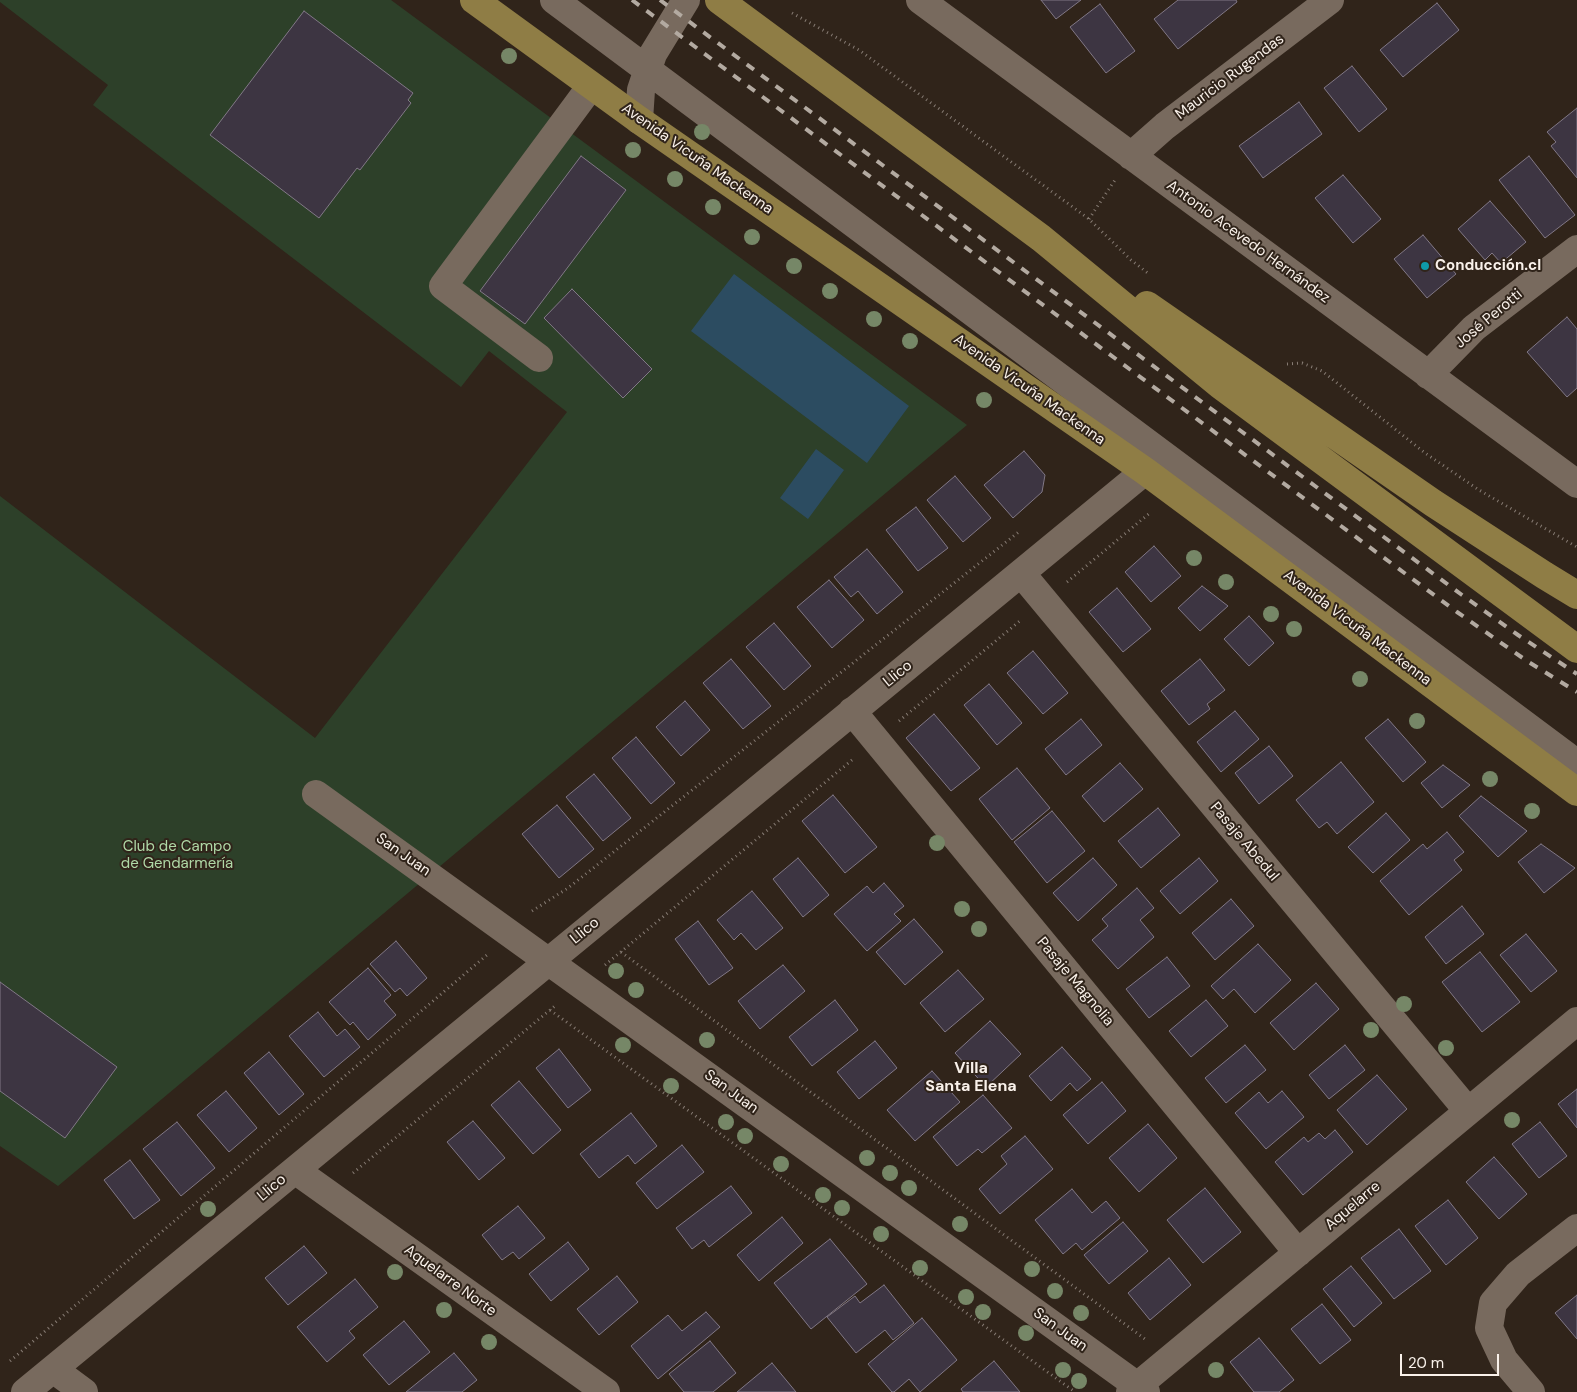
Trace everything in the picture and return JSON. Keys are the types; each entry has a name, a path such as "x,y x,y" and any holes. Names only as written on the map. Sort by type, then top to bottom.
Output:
{"main road":[{"name":"Avenida Vicuña Mackenna","path":"474,0 591,86 1145,471 1577,792"},
{"path":"719,0 1042,238 1220,385 1577,648"},
{"path":"1042,238 1136,296 1213,352 1433,503 1577,595"}],"street":[{"path":"554,0 650,62 1577,742"},
{"path":"582,0 650,62 1577,765"},
{"path":"640,120 641,90 650,62 686,0"},
{"name":"Antonio Acevedo Hernández","path":"920,0 1577,484"},
{"name":"Mauricio Rugendas","path":"1131,156 1165,126 1330,0"},
{"path":"539,358 443,286 591,86"},
{"name":"José Perotti","path":"1428,375 1481,323 1577,249"},
{"name":"Llico","path":"25,1392 1145,471"},
{"name":"Pasaje Abedul","path":"1021,573 1468,1111"},
{"name":"Pasaje Magnolia","path":"852,711 1298,1252"},
{"name":"San Juan","path":"316,794 549,961 1138,1390"},
{"name":"Aquelarre","path":"1138,1390 1298,1252 1577,1021"},
{"name":"Aquelarre Norte","path":"295,1170 606,1392"},
{"path":"1531,1392 1504,1360 1489,1328 1493,1303 1518,1274 1577,1228"},
{"path":"53,1369 84,1392"}],"path":[{"path":"785,9 859,50 1089,219 1131,260 1154,278"},
{"path":"1089,219 1131,156"},
{"path":"1279,362 1287,364 1302,363 1322,371 1425,453 1479,490 1577,546"},
{"path":"1066,583 1175,493"},
{"path":"529,913 568,888 1026,526"},
{"path":"605,964 1022,620"},
{"path":"621,952 1146,1339"},
{"path":"8,1363 488,954"},
{"path":"352,1174 562,1000"},
{"path":"550,1010 1075,1392"}],"green space":[{"name":"Club de Campo de Gendarmería","path":"0,0 391,0 967,425 58,1186 0,1146 0,496 315,738 567,412 489,351 461,387 93,105 108,85 0,2"}],"water":[{"path":"734,274 909,406 867,463 691,331"},
{"path":"816,449 844,470 808,519 780,498"}],"building":[{"path":"1041,0 1081,0 1056,19"},
{"path":"1178,0 1236,0 1237,2 1178,49 1154,19"},
{"path":"1437,3 1459,30 1403,77 1380,50"},
{"path":"1100,4 1135,51 1106,73 1070,27"},
{"path":"304,11 413,93 408,100 411,103 360,170 357,168 319,218 210,135"},
{"path":"1352,66 1387,109 1359,132 1324,88"},
{"path":"1299,102 1322,134 1263,178 1239,146"},
{"path":"1577,108 1577,178 1551,146 1556,142 1547,132"},
{"path":"581,156 626,190 525,324 480,291"},
{"path":"1529,156 1575,215 1545,238 1499,180"},
{"path":"1343,175 1381,219 1353,243 1315,198"},
{"path":"1490,201 1526,242 1501,263 1492,253 1485,260 1458,229"},
{"name":"Conducción.cl","path":"1423,235 1456,274 1427,298 1394,259"},
{"path":"572,289 652,369 623,398 544,318"},
{"path":"1567,317 1577,329 1577,388 1567,397 1527,352"},
{"path":"1024,451 1045,475 1042,492 1013,518 984,485"},
{"path":"955,476 991,518 963,542 927,500"},
{"path":"916,507 948,548 918,571 886,530"},
{"path":"1154,546 1181,576 1151,602 1125,572"},
{"path":"867,549 903,592 877,614 858,591 851,597 834,577"},
{"path":"829,580 864,620 832,648 797,607"},
{"path":"1202,586 1228,606 1200,631 1178,608"},
{"path":"1117,588 1151,629 1123,652 1089,612"},
{"path":"1249,616 1274,643 1249,666 1224,639"},
{"path":"774,623 811,666 784,690 746,647"},
{"path":"1033,651 1068,693 1043,714 1007,673"},
{"path":"731,659 771,706 743,729 703,683"},
{"path":"1200,659 1225,690 1207,704 1210,709 1189,725 1161,691"},
{"path":"989,684 1022,723 997,745 964,705"},
{"path":"685,701 710,730 681,756 656,727"},
{"path":"1235,711 1259,739 1221,772 1197,742"},
{"path":"934,714 980,768 951,791 906,738"},
{"path":"1081,719 1102,745 1066,775 1045,749"},
{"path":"1388,719 1426,762 1403,782 1365,738"},
{"path":"636,737 675,783 651,804 612,758"},
{"path":"1269,746 1293,776 1259,804 1235,773"},
{"path":"1341,762 1374,802 1337,834 1327,822 1319,828 1296,800"},
{"path":"1120,763 1143,789 1104,822 1082,796"},
{"path":"1443,765 1470,785 1442,808 1421,783"},
{"path":"1017,768 1050,808 1012,840 979,799"},
{"path":"594,774 631,818 603,841 566,797"},
{"path":"833,795 877,847 845,873 802,821"},
{"path":"1481,796 1527,831 1498,857 1459,816"},
{"path":"557,805 594,849 559,878 522,834"},
{"path":"1158,808 1180,835 1141,868 1118,841"},
{"path":"1052,811 1085,851 1047,883 1014,842"},
{"path":"1386,813 1410,840 1373,873 1348,847"},
{"path":"1447,832 1464,852 1454,860 1462,870 1409,915 1380,881 1423,844 1427,849"},
{"path":"1541,844 1575,868 1544,893 1518,862"},
{"path":"798,858 829,895 803,917 773,879"},
{"path":"1093,858 1117,885 1078,921 1053,893"},
{"path":"1199,858 1218,881 1180,914 1160,891"},
{"path":"884,883 904,906 894,914 901,921 867,951 834,914 867,886 873,893"},
{"path":"1137,888 1154,908 1140,920 1154,937 1118,969 1092,940 1108,926 1102,919"},
{"path":"752,891 783,928 756,950 741,933 734,940 717,920"},
{"path":"1231,899 1254,926 1215,960 1192,933"},
{"path":"1462,906 1484,934 1446,964 1425,937"},
{"path":"914,919 943,952 905,985 876,952"},
{"path":"698,921 733,968 709,985 675,939"},
{"path":"1526,934 1557,971 1531,992 1500,955"},
{"path":"396,941 427,978 407,996 400,988 395,992 370,964"},
{"path":"1258,944 1291,980 1255,1013 1234,989 1223,999 1211,986"},
{"path":"1480,952 1520,1002 1482,1032 1442,982"},
{"path":"1167,957 1190,986 1149,1018 1126,989"},
{"path":"783,965 805,991 760,1029 738,1001"},
{"path":"368,968 391,995 384,1001 396,1015 368,1040 353,1022 350,1025 329,1002"},
{"path":"958,970 984,999 945,1032 920,1003"},
{"path":"0,982 117,1067 65,1138 0,1091"},
{"path":"1316,983 1339,1009 1294,1050 1270,1023"},
{"path":"835,1000 858,1030 812,1066 789,1037"},
{"path":"1206,1000 1228,1026 1191,1057 1169,1031"},
{"path":"318,1012 337,1036 345,1029 360,1047 324,1077 289,1036"},
{"path":"990,1021 1021,1054 986,1087 955,1053"},
{"path":"875,1041 897,1068 859,1099 837,1072"},
{"path":"1245,1045 1266,1070 1226,1103 1205,1078"},
{"path":"1345,1045 1365,1070 1329,1099 1309,1075"},
{"path":"1062,1047 1091,1079 1077,1091 1070,1083 1051,1101 1029,1076"},
{"path":"559,1049 591,1090 568,1108 536,1068"},
{"path":"269,1052 304,1094 279,1115 244,1073"},
{"path":"932,1071 960,1102 915,1141 887,1110"},
{"path":"1377,1075 1407,1109 1367,1145 1337,1110"},
{"path":"519,1081 561,1130 533,1154 491,1105"},
{"path":"1102,1082 1126,1111 1088,1144 1063,1115"},
{"path":"1577,1089 1577,1128 1558,1104"},
{"path":"226,1091 257,1128 229,1152 197,1115"},
{"path":"1282,1091 1304,1117 1266,1149 1235,1113 1259,1092 1268,1103"},
{"path":"983,1095 1012,1128 982,1153 978,1149 957,1166 933,1137"},
{"path":"631,1113 657,1146 635,1164 628,1155 599,1178 580,1154"},
{"path":"473,1121 505,1158 479,1180 447,1142"},
{"path":"177,1122 215,1168 181,1196 143,1149"},
{"path":"1540,1122 1567,1156 1539,1178 1512,1144"},
{"path":"1148,1124 1177,1158 1139,1192 1109,1158"},
{"path":"1335,1130 1353,1152 1303,1195 1275,1162 1304,1137 1308,1142 1319,1133 1325,1139"},
{"path":"1025,1136 1053,1169 1000,1214 979,1189 1007,1164 1001,1156"},
{"path":"682,1145 704,1172 657,1209 636,1183"},
{"path":"1494,1157 1527,1194 1499,1219 1466,1182"},
{"path":"130,1160 160,1200 134,1219 104,1180"},
{"path":"731,1186 752,1213 709,1247 704,1240 692,1249 676,1228"},
{"path":"1205,1188 1241,1232 1203,1263 1167,1220"},
{"path":"1072,1189 1092,1213 1106,1201 1120,1218 1082,1250 1076,1243 1063,1254 1035,1220"},
{"path":"1448,1200 1478,1238 1446,1265 1415,1226"},
{"path":"518,1206 545,1238 519,1259 513,1252 502,1260 482,1235"},
{"path":"782,1217 803,1243 759,1281 737,1255"},
{"path":"1123,1222 1148,1251 1109,1284 1084,1255"},
{"path":"1399,1229 1431,1271 1394,1299 1361,1258"},
{"path":"830,1239 867,1284 811,1329 774,1283"},
{"path":"568,1242 589,1269 551,1301 529,1274"},
{"path":"304,1246 327,1273 288,1305 265,1278"},
{"path":"1169,1258 1191,1285 1150,1320 1128,1293"},
{"path":"1351,1266 1382,1303 1354,1327 1323,1289"},
{"path":"617,1276 638,1302 599,1335 577,1309"},
{"path":"355,1279 378,1307 349,1331 355,1338 327,1362 297,1327"},
{"path":"884,1285 914,1323 893,1340 885,1330 856,1353 827,1317 855,1296 860,1303"},
{"path":"1577,1295 1577,1339 1555,1313"},
{"path":"1322,1304 1351,1340 1320,1364 1291,1329"},
{"path":"706,1312 720,1327 658,1379 631,1346 668,1315 682,1331"},
{"path":"922,1318 957,1360 920,1392 909,1379 892,1392 868,1364"},
{"path":"404,1321 430,1352 389,1385 363,1355"},
{"path":"1259,1338 1294,1380 1279,1392 1254,1392 1230,1362"},
{"path":"710,1341 736,1373 713,1392 684,1392 669,1374"},
{"path":"454,1353 477,1380 462,1392 406,1392"},
{"path":"994,1361 1020,1392 963,1392 961,1389"},
{"path":"772,1363 796,1392 737,1392"}],"railway":[{"path":"632,0 1457,612 1527,661 1577,692"},
{"path":"660,0 1462,595 1577,674"}],"place":[{"name":"Conducción.cl","path":"1425,266"}],"district":[{"name":"Villa Santa Elena","path":"971,1078"}]}
